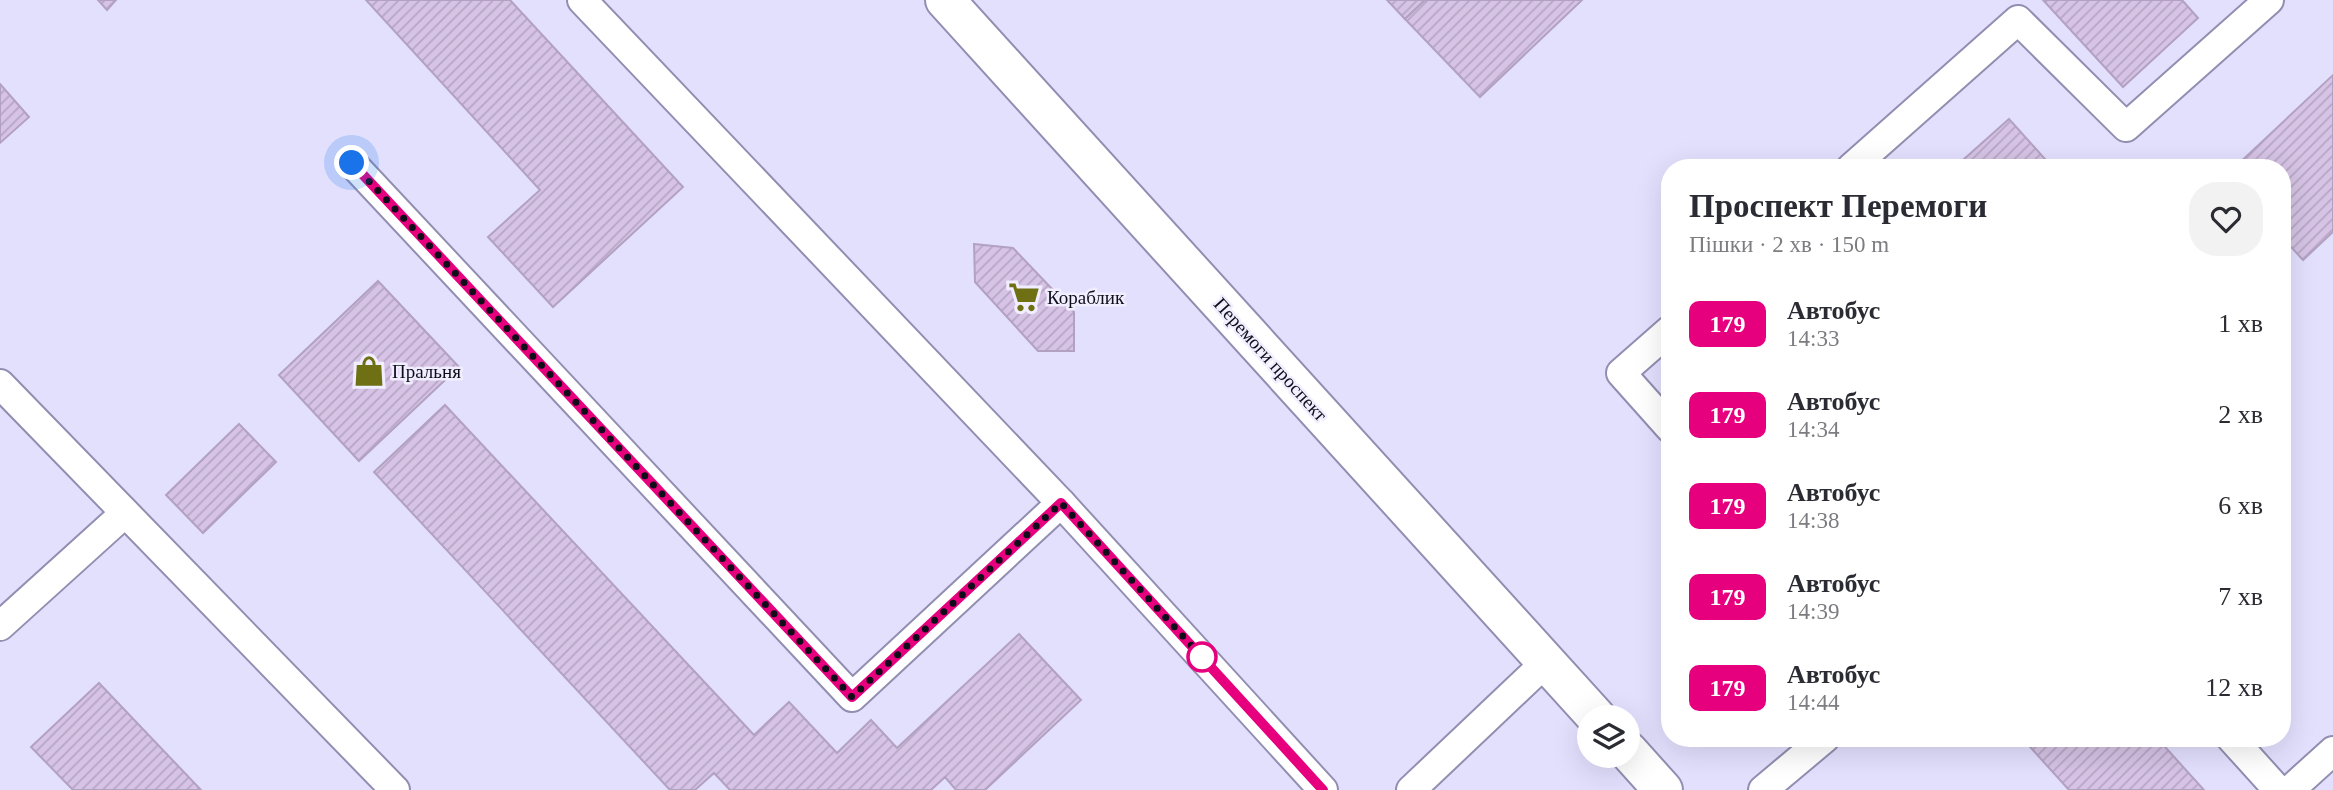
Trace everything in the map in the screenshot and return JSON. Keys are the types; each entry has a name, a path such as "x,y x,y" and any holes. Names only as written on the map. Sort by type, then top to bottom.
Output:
{"street":[{"name":"Перемоги проспект","path":"945,0 1585,705"},
{"path":"1640,764 1663,790"}],"lane":[{"path":"582,0 1061,503 1323,790"},
{"path":"1861,159 2018,20 2126,127 2269,0"},
{"path":"352,163 852,697 1061,503"},
{"path":"1661,338 1621,373 1661,418"},
{"path":"0,384 395,790"},
{"path":"0,626 125,513"},
{"path":"1411,790 1546,662"},
{"path":"1763,790 1814,747"},
{"path":"2239,747 2278,790"},
{"path":"2290,790 2333,751"}],"building":[{"path":"98,0 116,0 107,10"},
{"path":"366,0 510,0 683,187 553,307 488,237 540,190"},
{"path":"1387,0 1425,0 1405,19"},
{"path":"1425,0 1582,0 1480,97 1405,19"},
{"path":"2043,0 2182,0 2198,18 2123,87"},
{"path":"2333,75 2333,232 2303,260 2291,247 2291,159 2244,159"},
{"path":"0,84 29,117 0,143"},
{"path":"2009,119 2045,159 1964,159"},
{"name":"Кораблик","path":"974,244 1013,248 1074,312 1074,351 1038,351 975,282"},
{"name":"Пральня","path":"378,281 459,367 359,461 279,375"},
{"path":"445,405 754,735 789,702 837,753 871,720 897,748 1019,634 1081,700 985,790 956,790 945,777 931,790 730,790 714,773 695,790 670,790 374,472"},
{"path":"239,424 276,462 203,533 166,495"},
{"path":"99,683 201,790 73,790 31,747"},
{"path":"2030,747 2165,747 2204,790 2069,790"}],"bus line":[{"name":"179","path":"352,163 852,697 1061,503 1323,790"}],"place":[{"name":"Кораблик","path":"1024,297"},
{"name":"Пральня","path":"369,371"}],"route":[{"path":"352,163 852,697 1061,503 1211,667 1202,657"}]}
